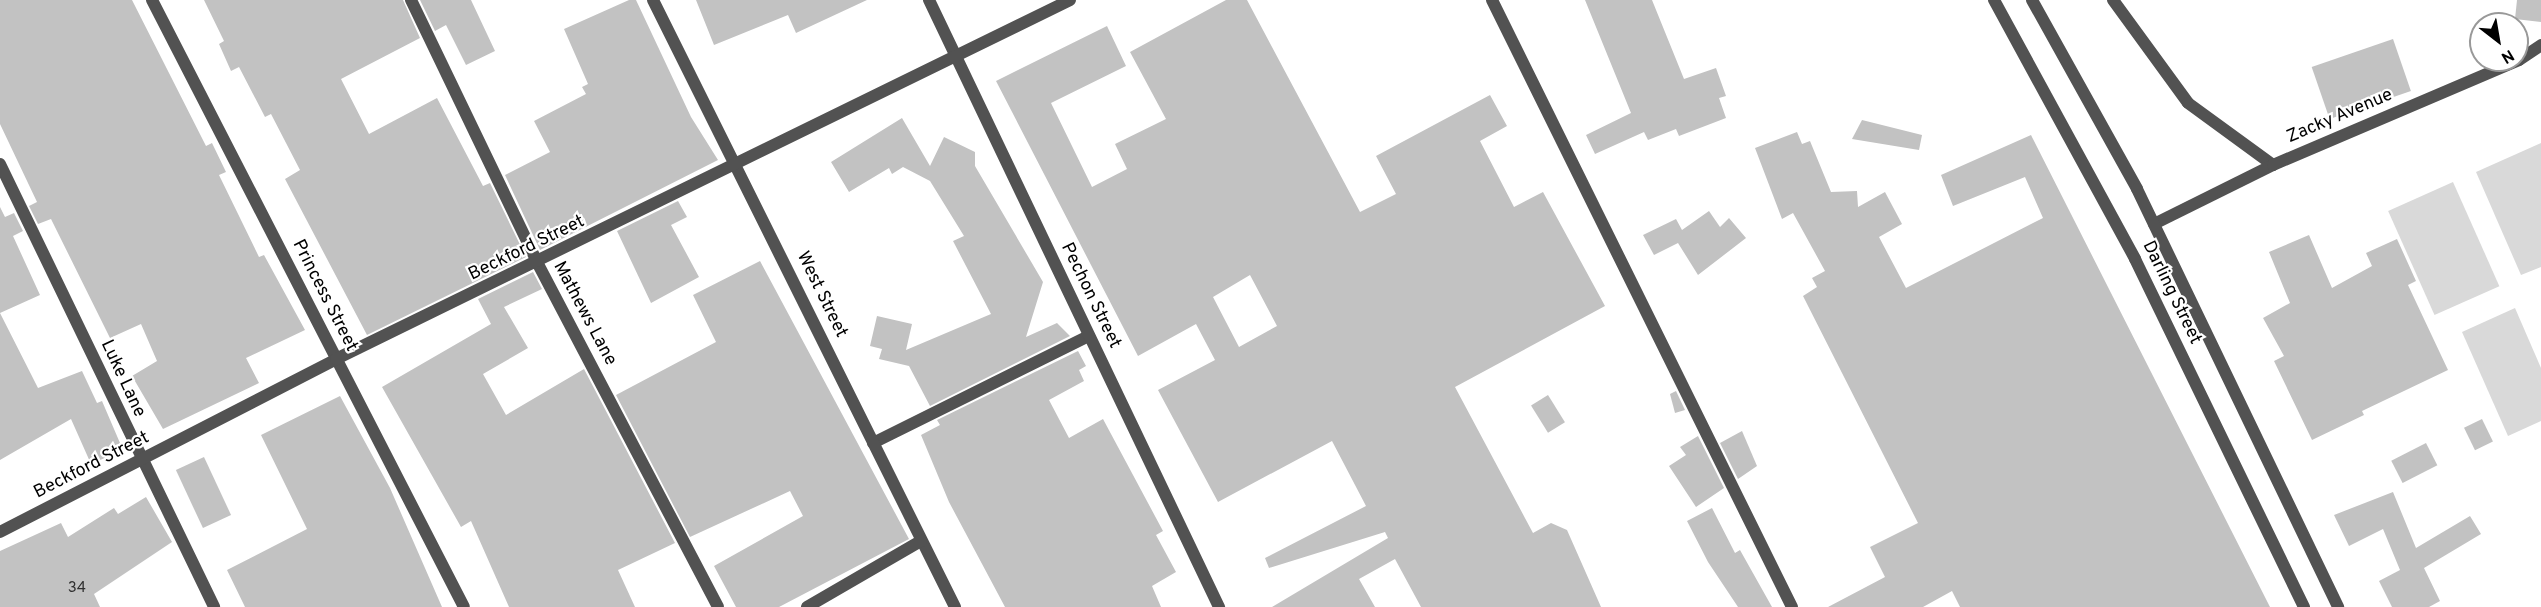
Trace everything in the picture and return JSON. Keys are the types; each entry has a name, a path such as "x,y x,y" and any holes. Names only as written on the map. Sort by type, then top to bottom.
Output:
{"street":[{"name":"Princess Street","path":"152,0 464,607"},
{"name":"Mathews Lane","path":"411,0 538,264 718,607"},
{"name":"West Street","path":"653,0 738,166 955,607"},
{"name":"Pechon Street","path":"929,0 1219,607"},
{"name":"Beckford Street","path":"0,532 142,462 336,359 538,264 1070,0"},
{"path":"1491,0 1792,607"},
{"name":"Darling Street","path":"1994,0 2135,259 2304,607"},
{"name":"Darling Street","path":"2032,0 2154,224 2338,607"},
{"path":"2113,0 2188,103 2273,165"},
{"name":"Zacky Avenue","path":"2154,224 2273,165 2519,60 2541,45"},
{"name":"Luke Lane","path":"0,164 214,607"},
{"path":"873,443 1089,336"},
{"path":"807,607 921,541"}],"shaded area":[{"path":"2541,143 2541,267 2521,275 2476,172"},
{"path":"2453,182 2499,286 2435,315 2388,211"},
{"path":"2515,308 2541,368 2541,421 2508,436 2462,332"}],"building":[{"path":"0,0 132,0 206,146 212,143 226,172 219,175 259,257 264,255 305,330 246,358 259,383 163,429 132,376 157,361 141,324 110,338 51,219 38,224 29,206 37,202 0,124"},
{"path":"204,0 403,0 420,38 341,79 369,134 437,98 483,186 490,183 526,257 367,335 285,179 300,170 271,114 265,117 239,67 231,71 219,44 224,41"},
{"path":"420,0 471,0 495,51 466,65 446,25 435,31"},
{"path":"629,0 636,0 691,117 718,160 540,250 505,175 550,152 534,121 586,94 582,87 588,84 564,29"},
{"path":"696,0 867,0 796,33 788,15 714,45"},
{"path":"1226,0 1247,0 1360,212 1396,194 1376,156 1490,95 1507,126 1480,141 1514,207 1543,192 1605,306 1455,387 1533,533 1551,523 1567,530 1601,607 1421,607 1395,559 1359,579 1375,607 1272,607 1388,538 1385,532 1269,568 1265,558 1366,506 1332,441 1218,502 1158,390 1215,360 1196,324 1138,356 996,81 1107,26 1126,66 1051,103 1092,187 1127,169 1115,144 1166,119 1130,52","holes":["1250,275 1277,326 1239,347 1213,297"]},
{"path":"1585,0 1652,0 1684,79 1716,68 1726,96 1719,98 1726,118 1679,136 1676,129 1648,140 1644,132 1595,154 1586,135 1631,113"},
{"path":"2517,0 2541,0 2541,22 2529,21 2529,12 2516,12"},
{"path":"2393,39 2411,91 2330,119 2312,67"},
{"path":"902,118 930,166 944,137 975,152 975,166 1043,282 1026,337 1057,323 1070,336 930,406 909,366 879,359 882,349 870,346 877,316 912,324 906,350 991,314 953,241 964,236 930,181 903,167 892,174 889,168 849,192 831,162"},
{"path":"1862,120 1922,135 1919,150 1852,139"},
{"path":"1797,132 1802,144 1810,141 1831,192 1857,191 1858,207 1885,192 1902,224 1879,237 1906,288 2043,218 2025,177 1953,206 1941,175 2031,135 2270,607 1960,607 1952,591 1923,607 1828,607 1885,577 1870,547 1918,523 1803,296 1817,287 1812,278 1825,271 1793,213 1782,219 1755,148"},
{"path":"678,201 687,217 671,225 699,277 651,303 617,231"},
{"path":"0,207 5,217 14,213 23,231 13,236 40,295 0,313"},
{"path":"1709,211 1720,227 1729,218 1746,238 1698,275 1678,243 1654,255 1643,235 1676,219 1682,230"},
{"path":"2309,235 2332,288 2372,266 2366,253 2397,239 2416,281 2408,285 2448,370 2362,411 2364,415 2312,440 2274,361 2284,356 2263,318 2290,303 2269,252"},
{"path":"760,261 909,539 779,607 736,607 714,566 803,516 790,491 690,537 616,395 716,342 693,295"},
{"path":"533,272 542,289 504,307 528,348 483,374 506,415 584,369 675,543 618,570 635,607 509,607 471,521 461,527 382,387 491,324 478,299"},
{"path":"0,313 38,388 82,371 97,403 102,401 123,450 91,464 71,419 0,460"},
{"path":"1078,351 1086,366 1079,370 1084,381 1049,400 1069,438 1103,419 1163,531 1156,535 1176,572 1152,586 1161,607 1005,607 949,502 921,435 940,425 937,420"},
{"path":"1676,391 1685,410 1675,413 1670,394"},
{"path":"1548,395 1565,422 1548,433 1531,406"},
{"path":"340,396 390,488 442,607 245,607 227,570 307,529 261,435"},
{"path":"2482,419 2493,441 2475,450 2464,428"},
{"path":"1742,431 1757,466 1738,479 1720,443"},
{"path":"1698,436 1724,488 1696,507 1669,466 1686,455 1680,447"},
{"path":"2426,443 2437,465 2403,483 2391,461"},
{"path":"204,457 231,515 203,528 176,470"},
{"path":"2393,492 2416,548 2470,516 2481,534 2424,568 2440,601 2429,607 2392,607 2379,581 2400,570 2383,529 2349,546 2334,515"},
{"path":"146,497 172,542 94,594 100,607 0,607 0,551 61,523 68,537 114,508 118,514"},
{"path":"1712,508 1735,553 1740,550 1772,607 1738,607 1708,562 1687,521"}]}
